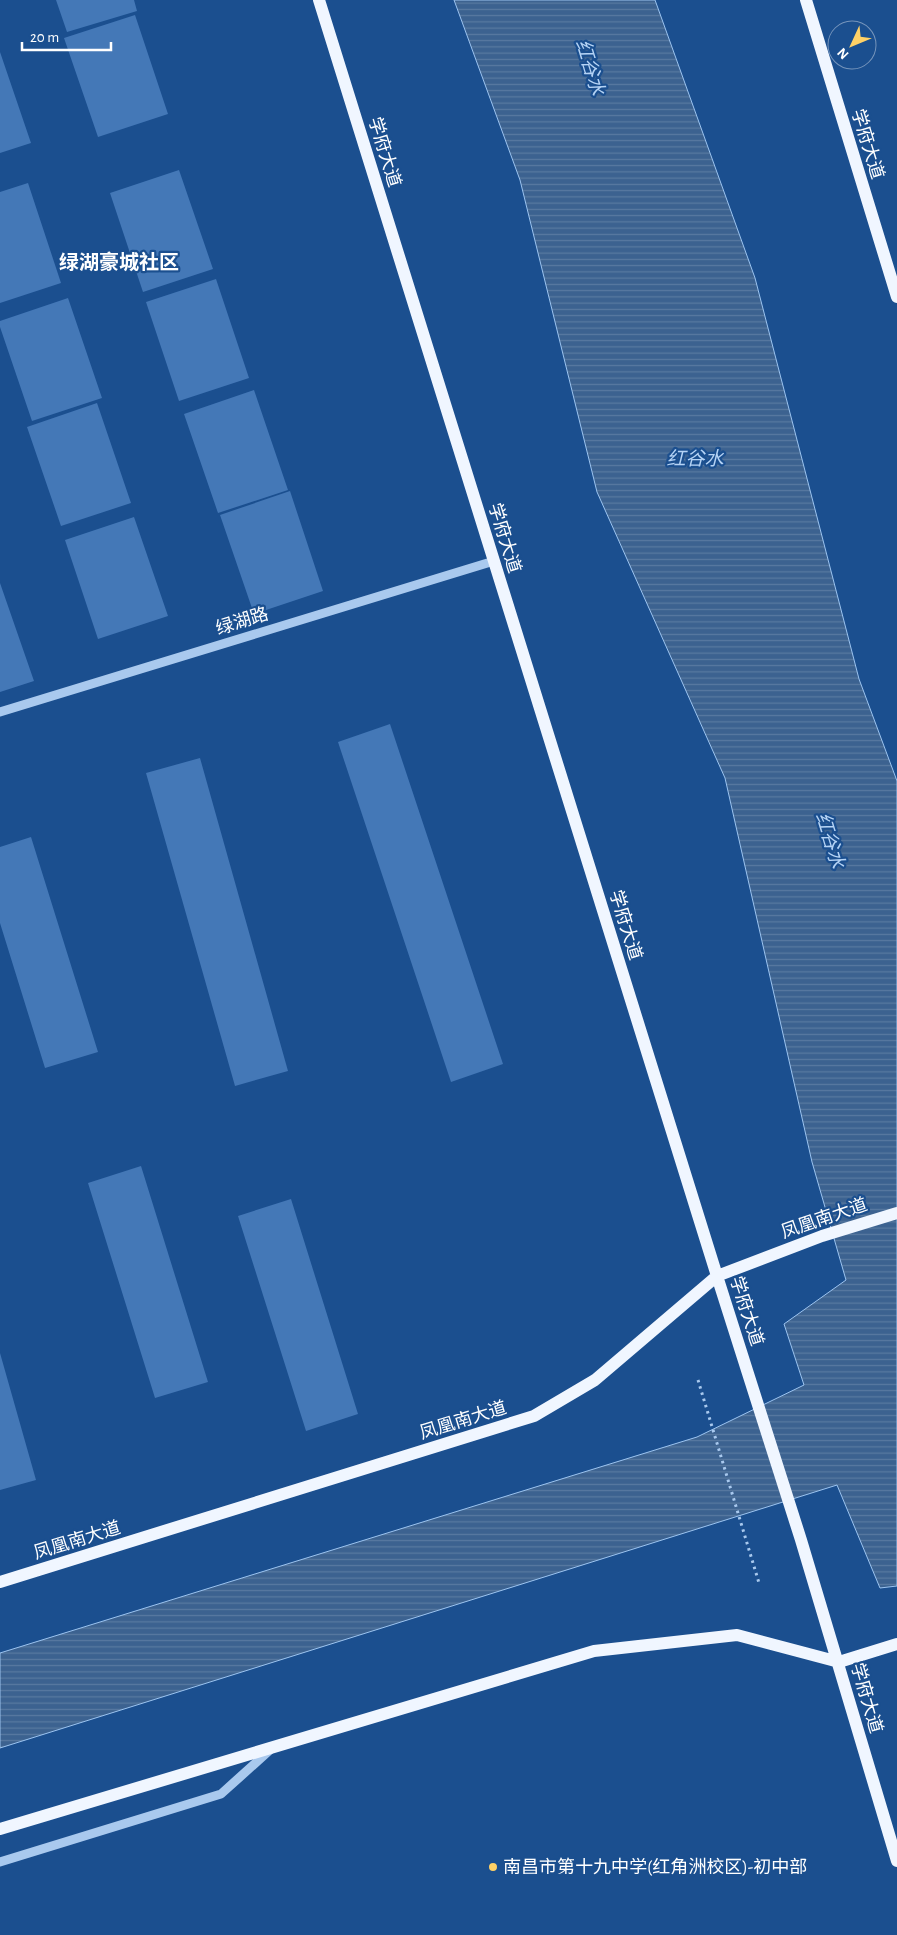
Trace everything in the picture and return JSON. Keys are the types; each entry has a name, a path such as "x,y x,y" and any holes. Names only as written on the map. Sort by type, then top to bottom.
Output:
{"main road":[{"name":"学府大道","path":"319,0 801,1540 897,1861"},
{"name":"学府大道","path":"806,0 897,297"},
{"name":"凤凰南大道","path":"0,1582 534,1416 595,1380 717,1276 822,1236 897,1213"},
{"path":"0,1829 594,1651 737,1635 838,1662 897,1644"}],"street":[{"name":"绿湖路","path":"0,712 494,561"},
{"path":"0,1862 221,1794 272,1747"}],"path":[{"path":"698,1380 759,1583"}],"water":[{"name":"红谷水","path":"454,0 655,0 755,278 859,679 897,781 897,1586 880,1588 837,1485 0,1748 0,1653 697,1437 804,1385 784,1324 846,1280 812,1162 725,778 597,492 520,180"}],"building":[{"path":"56,0 134,0 137,11 67,32"},
{"path":"135,15 168,114 98,137 64,38"},
{"path":"0,52 31,143 0,153"},
{"path":"179,170 213,269 143,292 110,193"},
{"path":"28,183 61,283 0,303 0,192"},
{"path":"216,279 249,378 179,401 146,302"},
{"path":"68,298 102,398 32,421 0,327 0,321"},
{"path":"254,390 288,490 218,513 184,414"},
{"path":"97,403 131,503 61,526 27,427"},
{"path":"290,491 323,591 254,614 220,515"},
{"path":"134,517 168,616 98,639 65,540"},
{"path":"0,583 34,681 0,692"},
{"path":"390,724 503,1064 451,1082 338,742"},
{"path":"200,758 288,1071 235,1086 146,773"},
{"path":"31,837 98,1052 45,1068 0,923 0,847"},
{"path":"141,1166 208,1382 155,1398 88,1183"},
{"path":"291,1199 358,1414 306,1431 238,1216"},
{"path":"0,1353 36,1480 0,1490"}],"place":[{"name":"南昌市第十九中学(红角洲校区)-初中部","path":"493,1867"}],"district":[{"name":"绿湖豪城社区","path":"119,262"}]}
